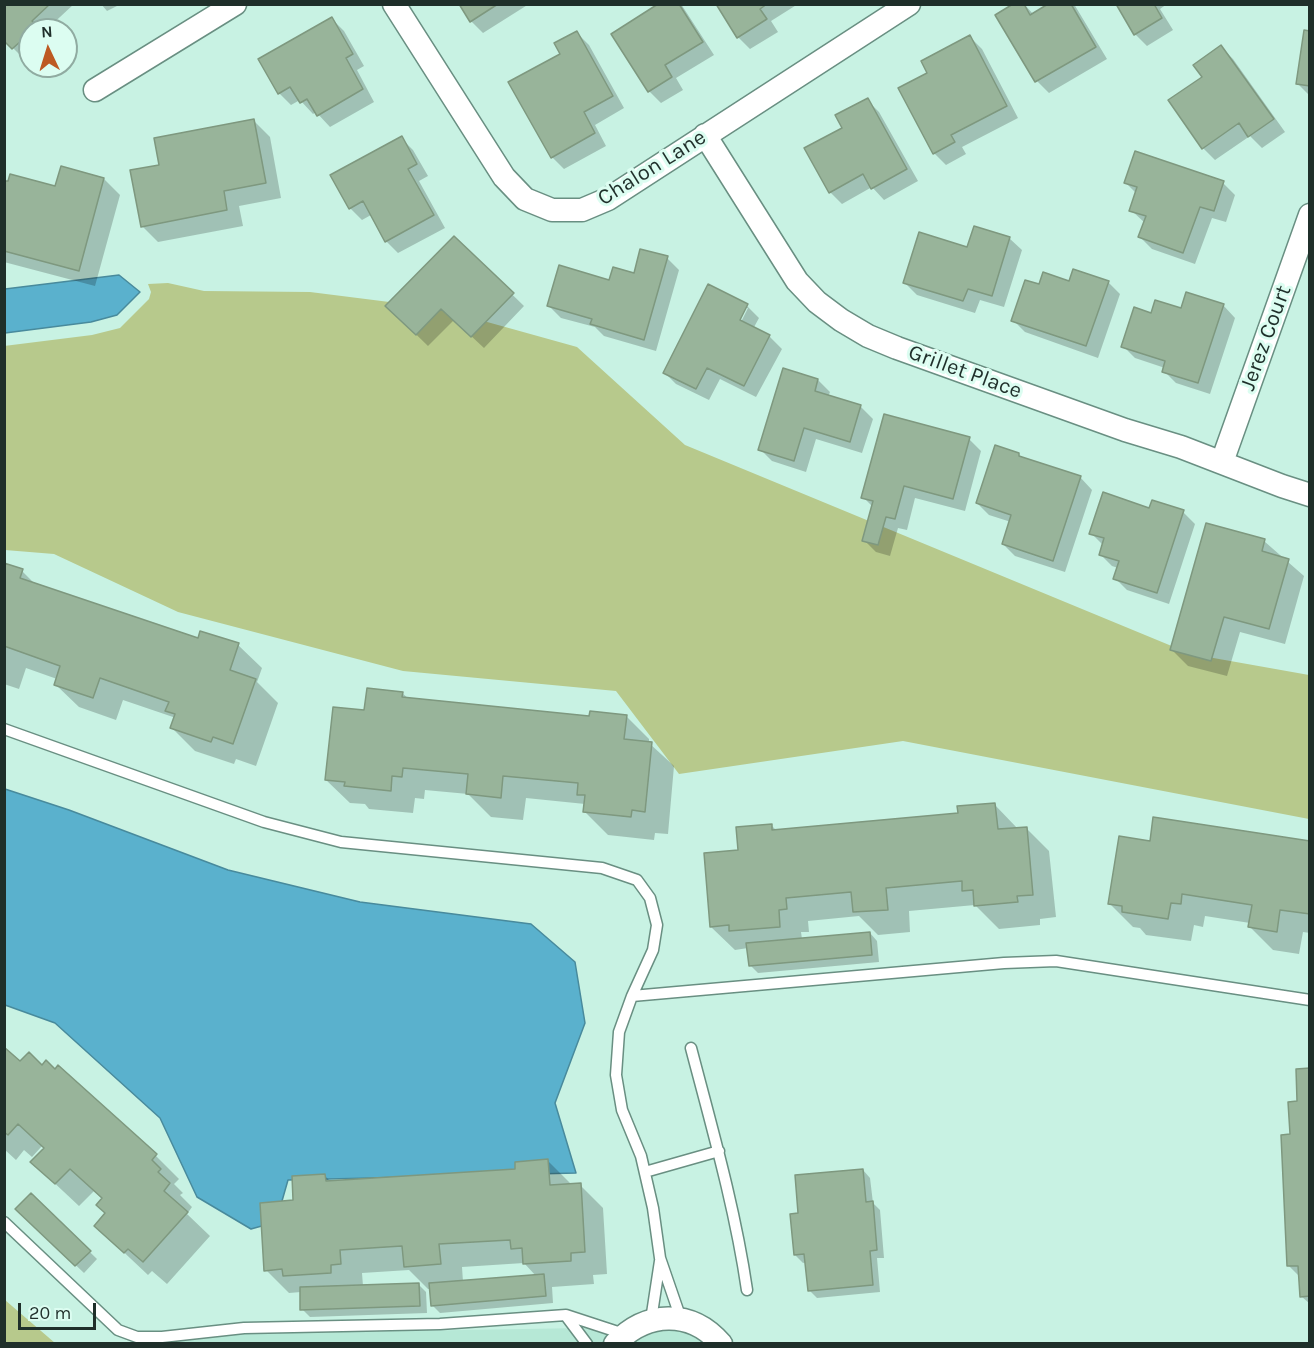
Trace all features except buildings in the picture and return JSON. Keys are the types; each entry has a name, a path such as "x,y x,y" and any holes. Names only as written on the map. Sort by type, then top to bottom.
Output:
{"street":[{"path":"95,90 235,4"},
{"name":"Chalon Lane","path":"394,4 504,177 525,199 552,210 582,210 608,199 909,4"},
{"name":"Grillet Place","path":"705,135 797,281 817,302 841,320 868,336 897,348 1310,495"},
{"name":"Jerez Court","path":"1222,462 1310,215"},
{"path":"620,1339 637,1326 651,1320 666,1318 681,1319 705,1329 722,1344"}],"lane":[{"path":"4,729 264,822 341,842 602,868 637,880 650,898 657,925 653,950 619,1032 616,1075 622,1110 641,1156 645,1172 660,1258 681,1319"},
{"path":"632,996 1004,963 1056,961 1310,1000"},
{"path":"691,1048 739,1239 747,1290"},
{"path":"645,1172 718,1151"},
{"path":"4,1222 118,1330 137,1337 162,1337 244,1328 440,1324 566,1315 620,1339"},
{"path":"651,1320 660,1258"},
{"path":"566,1315 587,1344"}],"shaded area":[{"path":"168,283 204,291 310,292 437,308 577,347 685,445 1191,654 1309,675 1309,819 903,741 679,774 616,691 403,671 178,612 54,554 5,550 4,346 92,335 120,328 149,299 151,292 148,284"},
{"path":"5,1300 55,1343 5,1343"},
{"path":"712,1321 719,1344 161,1344 168,1335 642,1327"}],"water":[{"path":"119,275 140,292 117,315 91,322 5,333 5,289"},
{"path":"5,789 69,810 228,870 360,902 531,924 575,962 585,1023 555,1103 576,1173 288,1180 276,1222 251,1229 197,1197 160,1118 55,1023 5,1005"}]}
